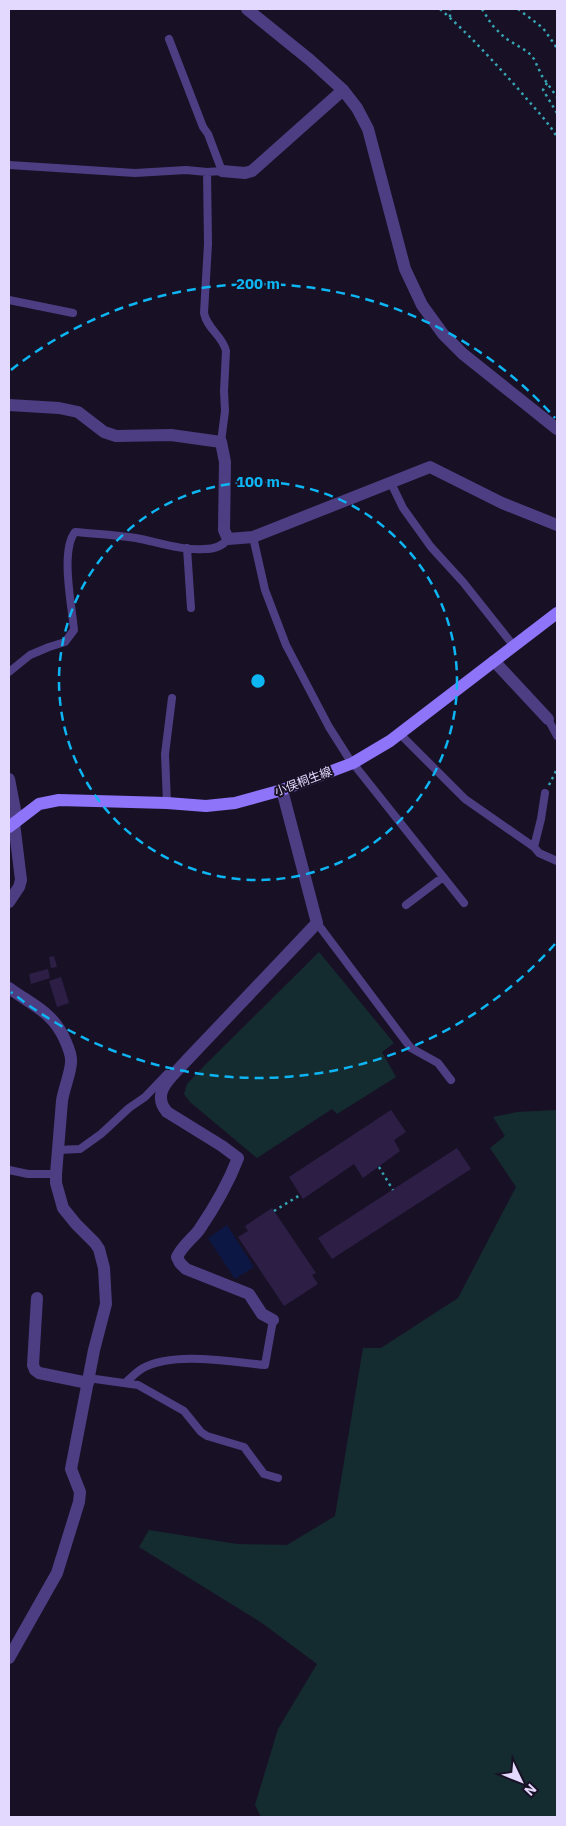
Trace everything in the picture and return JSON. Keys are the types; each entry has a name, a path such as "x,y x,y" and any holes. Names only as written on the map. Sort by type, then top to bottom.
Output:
{"main road":[{"name":"小俣桐生線","path":"11,825 39,804 59,800 215,806 249,800 282,790 353,763 400,734 557,613"}],"street":[{"path":"248,9 310,60 343,90 357,108 368,129 405,269 422,305 443,334 463,354 557,429"},
{"path":"222,171 245,173 252,171 343,90"},
{"path":"9,405 59,408 78,412 104,432 116,436 171,435 221,442 225,462 224,530 228,539 253,537 430,468 502,503 557,525"},
{"path":"494,661 552,720"},
{"path":"9,779 15,810 11,825 21,880 19,888 9,902"},
{"path":"273,1320 262,1314 249,1294 186,1269 177,1257 180,1250 195,1235 213,1210 238,1158 167,1112 161,1105 160,1094 186,1061 318,923 282,790"},
{"path":"9,988 50,1016 60,1029 69,1050 71,1066 64,1089 56,1183 63,1208 99,1249 104,1268 106,1304 94,1350 71,1469 80,1492 79,1502 57,1573 9,1658"},
{"path":"38,1298 33,1364 35,1370 38,1373 88,1381"}],"lane":[{"path":"9,165 135,173 186,170 222,171 208,134 202,127 169,39"},
{"path":"207,172 208,244 204,313 205,319 225,345 226,351 225,411 221,442"},
{"path":"9,300 73,313"},
{"path":"391,482 403,508 431,546 463,582 513,646"},
{"path":"9,672 30,655 65,642 74,630 68,560 72,536 75,532 134,538 203,550 219,548 228,539"},
{"path":"253,537 265,590 286,645 329,727 353,763 464,903"},
{"path":"187,548 191,608"},
{"path":"167,803 165,754 172,698"},
{"path":"552,720 557,736"},
{"path":"400,734 465,799 534,848 538,853 557,861"},
{"path":"534,848 545,793"},
{"path":"406,905 443,877"},
{"path":"318,923 411,1048 438,1063 451,1080"},
{"path":"58,1150 80,1149 102,1134 129,1108 145,1097 168,1073 186,1061"},
{"path":"9,1170 28,1174 56,1174"},
{"path":"125,1383 141,1369 171,1360 185,1359 265,1365 273,1320"},
{"path":"88,1381 138,1385 184,1411 201,1432 207,1436 244,1447 264,1474 278,1478"}],"path":[{"path":"440,9 450,17 513,83 551,127 557,137"},
{"path":"450,9 450,17"},
{"path":"482,9 492,25 504,38 528,52 534,59 557,97"},
{"path":"518,9 543,28 557,48"},
{"path":"547,83 543,90 557,113"},
{"path":"545,793 557,769"},
{"path":"378,1167 392,1190"},
{"path":"274,1211 300,1194"}],"green space":[{"path":"319,952 394,1043 382,1052 396,1077 337,1114 332,1109 257,1158 190,1102 184,1094 187,1084"},
{"path":"557,1110 557,1817 261,1817 255,1805 278,1729 317,1664 262,1623 139,1547 149,1530 237,1544 287,1545 335,1516 363,1348 381,1348 458,1298 516,1187 490,1148 505,1136 493,1117 517,1112"}],"shaded area":[{"path":"227,1225 254,1267 235,1279 208,1238"}],"building":[{"path":"54,956 57,967 51,968 49,957"},
{"path":"48,969 50,978 31,984 29,974"},
{"path":"61,977 69,1003 57,1007 49,981"},
{"path":"391,1110 406,1132 394,1140 400,1151 363,1178 354,1164 303,1199 289,1177"},
{"path":"457,1148 471,1169 332,1259 318,1238"},
{"path":"272,1208 316,1273 312,1275 318,1284 284,1306 238,1237 248,1231 245,1226"}]}
